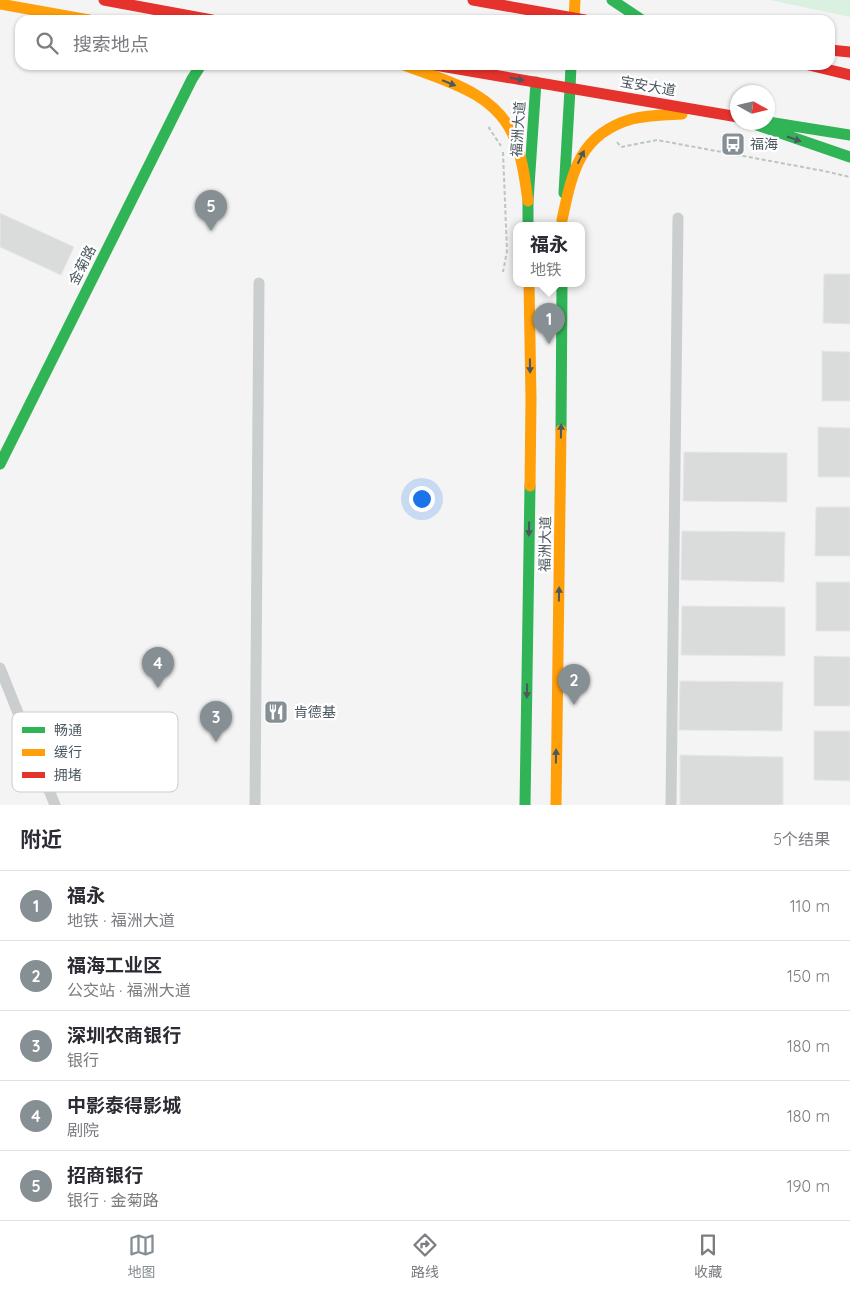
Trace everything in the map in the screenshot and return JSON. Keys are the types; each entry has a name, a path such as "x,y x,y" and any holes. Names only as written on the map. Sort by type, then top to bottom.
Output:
{"main road":[{"path":"104,0 185,15"},
{"path":"473,0 536,15"},
{"path":"540,15 541,0"},
{"path":"574,15 575,0"},
{"path":"612,0 634,15"},
{"path":"0,4 61,15"},
{"path":"835,50 850,52"},
{"path":"191,70 192,79"},
{"name":"金菊路","path":"0,464 198,70"},
{"path":"417,70 468,91 485,100 496,109 507,124 516,143 528,201"},
{"name":"宝安大道","path":"474,70 536,78 570,88 730,116"},
{"path":"562,222 571,70"},
{"path":"830,70 850,75"},
{"name":"福洲大道","path":"528,222 536,78"},
{"path":"562,222 568,192 584,150 594,137 606,129 631,119 644,117 682,114 730,117"},
{"path":"775,123 850,135"},
{"path":"771,130 850,157"},
{"name":"福洲大道","path":"525,805 531,399 529,287"},
{"name":"福洲大道","path":"556,805 562,287"}],"street":[{"path":"671,805 678,218"},
{"path":"255,805 259,283"},
{"path":"0,668 18,712"},
{"path":"50,792 55,805"}],"path":[{"path":"494,124 489,128 503,149 507,251 503,272"},
{"path":"614,138 621,147 657,140 850,177"}],"green space":[{"path":"770,0 850,0 850,17"}],"building":[{"path":"0,213 74,247 61,275 0,247"},
{"path":"824,274 850,274 850,324 823,323"},
{"path":"822,351 850,352 850,401 822,401"},
{"path":"818,427 850,428 850,477 818,477"},
{"path":"684,452 787,453 787,502 683,501"},
{"path":"816,507 850,507 850,556 815,556"},
{"path":"682,531 785,532 784,582 681,580"},
{"path":"816,582 850,582 850,631 816,631"},
{"path":"682,606 785,607 785,656 681,655"},
{"path":"814,656 850,657 850,706 814,706"},
{"path":"680,681 783,682 782,731 679,730"},
{"path":"814,731 850,731 850,781 814,780"},
{"path":"680,755 783,757 783,805 680,805"}],"traffic: fast":[{"path":"612,0 634,15"},
{"path":"0,464 198,70"},
{"path":"570,89 571,70"},
{"path":"528,222 536,82"},
{"path":"564,193 570,89"},
{"path":"775,123 850,135"},
{"path":"771,130 850,157"},
{"path":"561,430 562,287"},
{"path":"525,805 530,486"}],"traffic: slow":[{"path":"574,15 575,0"},
{"path":"0,4 61,15"},
{"path":"418,70 469,91 496,111 507,124 518,148 528,201"},
{"path":"562,220 575,171 589,145 600,134 632,119 682,114"},
{"path":"529,287 530,486"},
{"path":"556,805 561,430"}],"traffic: jam":[{"path":"104,0 185,15"},
{"path":"473,0 557,15"},
{"path":"835,50 850,52"},
{"path":"464,70 730,116"},
{"path":"830,70 850,75"}],"place":[{"name":"福海","path":"733,144"},
{"name":"招商银行","path":"211,231"},
{"name":"福永","path":"549,344"},
{"name":"中影泰得影城","path":"158,688"},
{"name":"福海工业区","path":"574,705"},
{"name":"肯德基","path":"276,712"},
{"name":"深圳农商银行","path":"216,742"}]}
